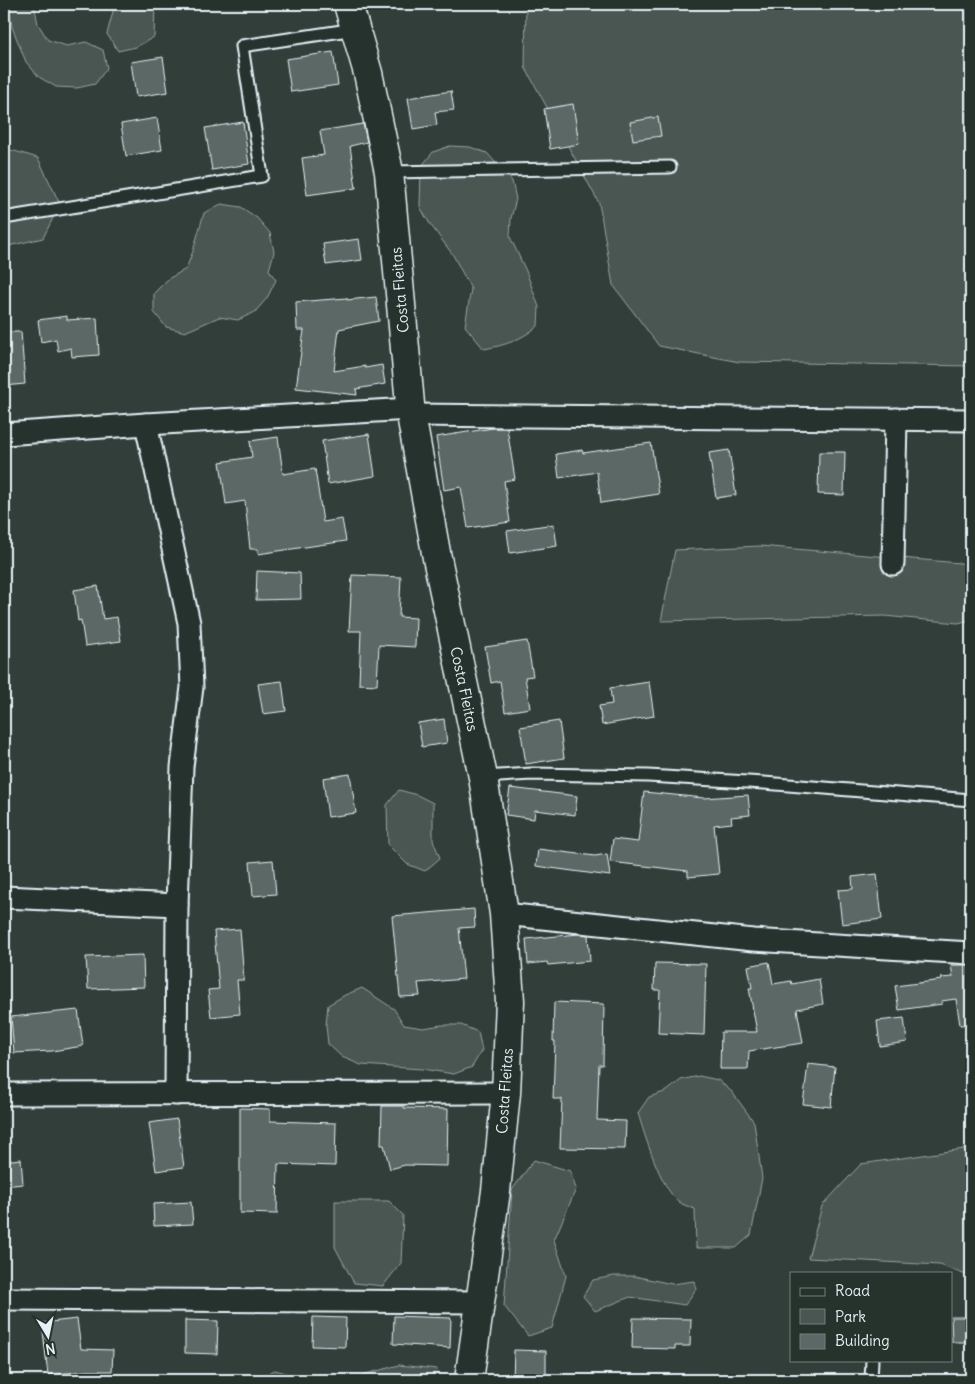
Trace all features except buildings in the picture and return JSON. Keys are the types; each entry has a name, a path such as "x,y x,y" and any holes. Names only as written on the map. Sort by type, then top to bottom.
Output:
{"main road":[{"name":"Costa Fleitas","path":"352,16 372,89 389,172 411,412 437,558 483,778 504,914 510,1001 506,1093 496,1191 470,1380"}],"street":[{"path":"4,434 146,424 411,412 971,420"},
{"path":"894,564 896,419"},
{"path":"146,424 188,623 192,687 182,767 177,905 176,1094"},
{"path":"4,897 177,905"},
{"path":"504,914 753,940 971,953"},
{"path":"4,1094 506,1093"},
{"path":"4,1299 480,1302"}],"lane":[{"path":"4,218 262,176 242,46 352,16"},
{"path":"389,172 670,167"},
{"path":"483,778 532,774 648,776 764,783 971,800"},
{"path":"871,1380 872,1362"}],"green space":[{"path":"9,4 34,4 38,24 48,40 67,46 86,42 103,50 107,68 95,84 77,88 56,87 39,77 26,62 12,27"},
{"path":"115,4 155,4 154,37 136,47 118,51 107,34"},
{"path":"526,4 971,4 971,366 739,362 659,346 613,285 599,203 525,67"},
{"path":"450,146 470,147 487,153 512,181 516,199 511,218 510,237 526,271 539,307 538,326 525,335 500,346 484,349 465,326 471,289 453,255 420,207 421,167 433,152"},
{"path":"4,148 38,158 60,204 43,238 4,247"},
{"path":"221,204 241,207 257,218 270,233 274,252 269,270 276,280 267,298 255,312 238,320 219,317 185,332 166,327 154,312 154,293 168,279 186,269 204,213"},
{"path":"760,546 971,564 971,620 958,623 884,616 661,621 675,550"},
{"path":"399,790 417,795 433,803 433,840 440,858 425,871 407,864 388,845 387,805"},
{"path":"362,988 394,1009 404,1025 423,1028 461,1025 478,1032 482,1050 472,1067 454,1074 422,1069 361,1065 342,1057 328,1044 326,1025 328,1005"},
{"path":"699,1076 718,1080 732,1092 754,1122 762,1178 751,1235 736,1248 696,1248 695,1209 680,1202 665,1185 644,1134 638,1113 649,1097 667,1091 681,1080"},
{"path":"971,1148 971,1277 940,1265 808,1258 822,1206 861,1164"},
{"path":"534,1160 570,1171 576,1189 554,1240 566,1276 552,1328 528,1336 504,1306 512,1190"},
{"path":"335,1201 389,1201 403,1215 401,1263 383,1286 354,1283 335,1247"},
{"path":"614,1276 634,1276 672,1284 694,1281 696,1289 685,1305 630,1297 595,1311 583,1296 593,1280"},
{"path":"399,1365 437,1369 439,1380 344,1380"},
{"path":"275,1370 312,1380 253,1380"}]}
